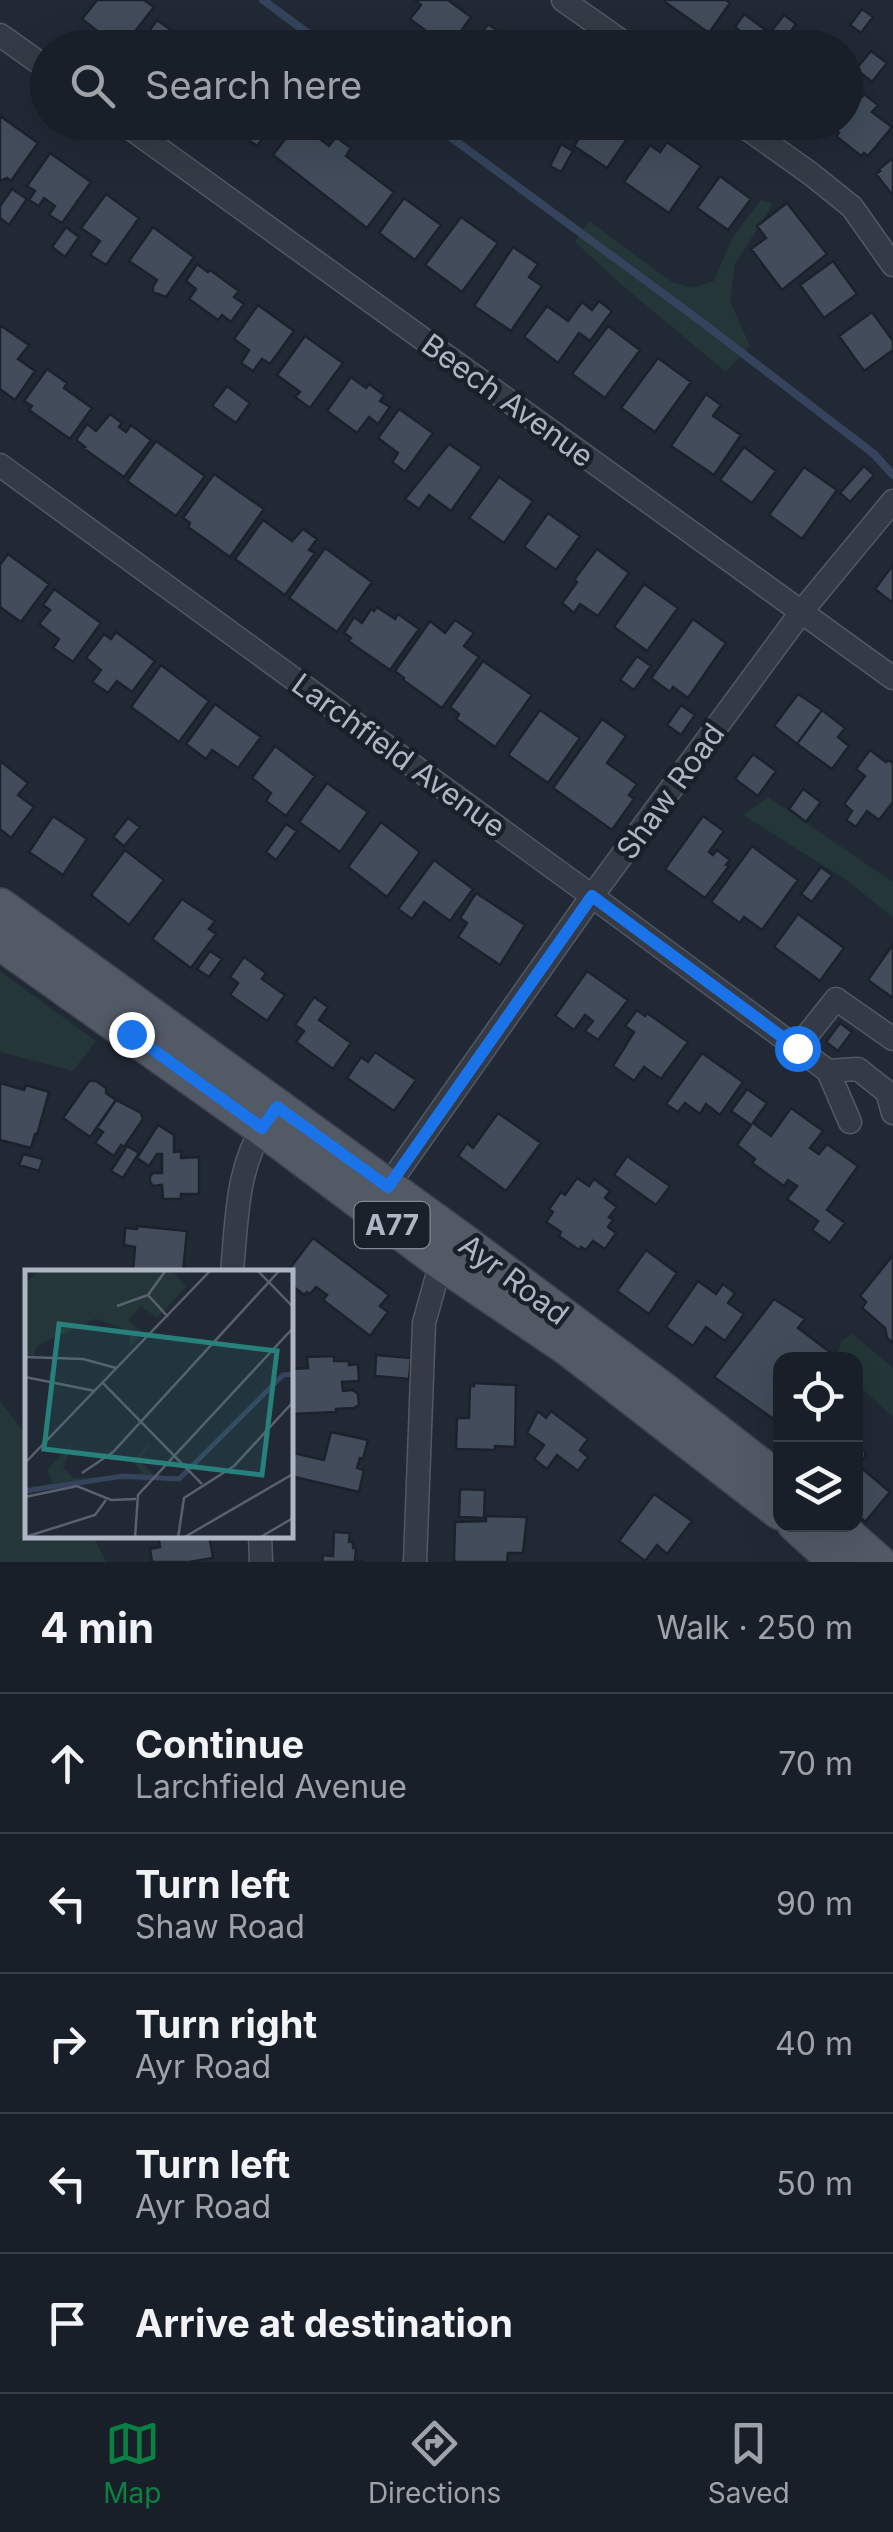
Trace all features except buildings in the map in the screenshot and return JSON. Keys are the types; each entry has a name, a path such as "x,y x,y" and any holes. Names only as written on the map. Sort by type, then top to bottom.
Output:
{"main road":[{"name":"Ayr Road","path":"0,906 269,1118 449,1249 664,1390 773,1476"},
{"name":"Ayr Road","path":"0,942 269,1118"},
{"name":"Ayr Road","path":"449,1249 568,1348 773,1507"},
{"path":"804,1532 838,1562"},
{"path":"845,1532 878,1562"}],"street":[{"path":"563,0 606,30"},
{"path":"0,35 30,56"},
{"name":"Beech Avenue","path":"147,140 893,678"},
{"path":"763,140 852,208 893,264"},
{"name":"Larchfield Avenue","path":"0,464 828,1072"},
{"name":"Shaw Road","path":"379,1198 592,896 802,612 893,501"},
{"path":"797,1048 836,999 893,1039"},
{"path":"850,1122 828,1072 858,1069 887,1092 892,1103"},
{"path":"232,1270 241,1178 269,1118"},
{"path":"415,1562 424,1323 449,1249"},
{"path":"260,1537 261,1562"}],"shaded area":[{"path":"761,200 773,204 735,264 730,301 750,346 726,372 575,242 589,221 672,282 693,288 714,281 732,238"},
{"path":"768,797 893,882 893,917 845,879 743,815"},
{"path":"0,971 96,1041 73,1071 0,1052"},
{"path":"853,1334 893,1368 893,1417 863,1389 863,1352 839,1352 841,1341"},
{"path":"0,1401 25,1433 25,1537 94,1537 106,1562 0,1562"}],"waterway":[{"path":"263,0 304,30"},
{"path":"454,140 699,320 874,454 893,475"}],"route":[{"path":"131,1034 262,1128 277,1107 388,1187 592,896 797,1048"}]}
